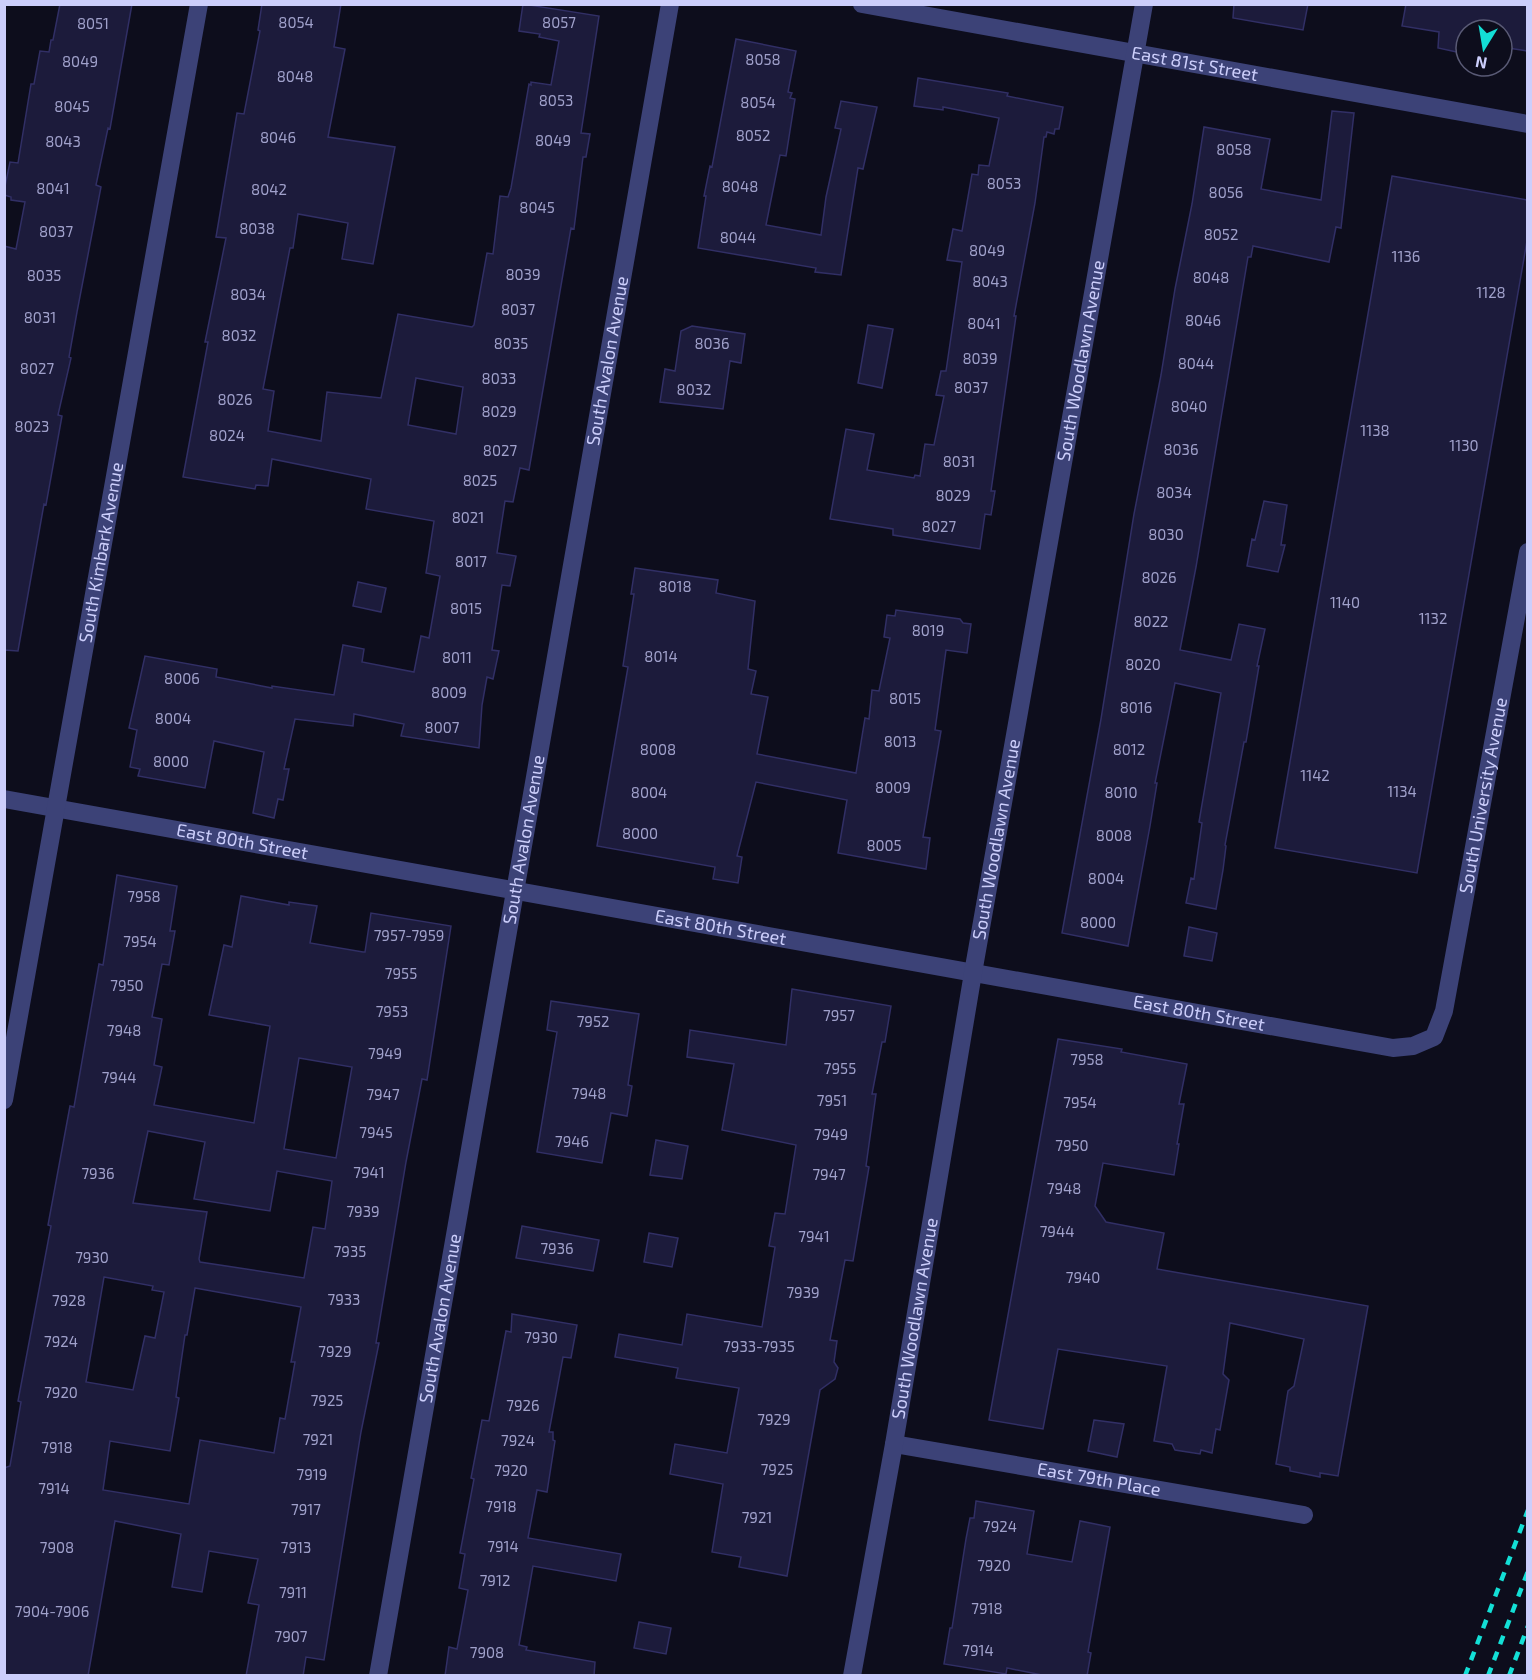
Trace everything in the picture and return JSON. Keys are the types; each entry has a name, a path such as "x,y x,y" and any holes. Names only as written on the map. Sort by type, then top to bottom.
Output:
{"street":[{"name":"South Kimbark Avenue","path":"4,1100 199,4"},
{"name":"South Avalon Avenue","path":"378,1676 670,4"},
{"name":"East 81st Street","path":"862,4 1527,124"},
{"name":"South Woodlawn Avenue","path":"852,1676 1144,4"},
{"name":"South University Avenue","path":"1434,1037 1444,1011 1527,552"},
{"name":"East 80th Street","path":"4,800 1393,1048 1413,1046 1434,1037"},
{"name":"East 79th Place","path":"894,1444 1304,1515"}],"building":[{"path":"60,4 132,4 110,129 108,128 96,185 101,187 69,357 71,358 58,415 62,416 18,651 4,650 4,246 16,249 25,202 11,200 11,197 4,195 4,191 10,162 18,163 31,84 34,84 40,51 49,52"},
{"path":"262,4 341,4 334,47 345,49 328,137 395,147 373,264 342,259 348,223 298,214 263,389 274,391 268,431 321,441 327,392 381,398 398,314 472,327 474,325 487,253 493,254 500,196 508,197 511,188 529,84 531,85 531,82 551,85 559,41 539,37 540,34 519,31 523,4 599,16 581,133 590,134 586,157 583,157 574,229 571,228 529,470 520,468 513,502 505,501 497,553 516,556 510,586 502,585 492,650 499,651 493,679 487,677 482,705 479,748 401,736 404,724 354,714 353,726 295,719 284,769 289,769 283,800 278,799 274,818 253,813 264,752 214,741 205,788 138,776 140,769 130,767 137,730 129,728 145,656 217,669 216,677 272,688 272,686 334,695 343,645 364,649 362,662 414,672 421,636 429,638 440,576 426,573 434,521 366,509 371,479 272,459 268,486 256,485 255,489 183,477 208,342 205,342 226,238 216,237 237,113 244,114 260,31 258,30","holes":["416,378 463,387 456,434 408,425"]},
{"path":"1234,4 1308,4 1303,30 1233,18"},
{"path":"1406,4 1527,4 1527,51 1514,49 1514,18 1454,18 1454,51 1438,48 1439,32 1402,26"},
{"path":"736,39 796,51 788,92 792,93 790,98 795,99 786,156 780,155 766,225 821,235 826,197 841,129 835,128 841,101 877,107 863,169 858,168 841,275 815,272 816,268 698,248 706,196 704,196 710,166 712,167"},
{"path":"918,78 1008,93 1007,96 1063,107 1059,129 1055,129 1054,134 1047,132 1044,137 1035,203 1014,316 1016,316 991,491 995,491 991,515 985,514 980,549 893,535 893,529 830,519 846,429 874,434 867,470 914,478 915,475 920,476 925,444 934,445 944,396 936,395 941,371 946,371 962,262 947,260 953,229 962,231 972,174 978,175 979,165 989,166 999,118 943,107 943,110 914,106"},
{"path":"1332,111 1354,113 1341,228 1336,227 1329,262 1253,246 1251,257 1248,257 1180,650 1231,660 1239,624 1265,629 1246,742 1244,742 1225,845 1216,909 1186,903 1191,878 1194,879 1202,823 1199,822 1221,693 1175,683 1155,783 1157,783 1150,826 1128,946 1062,933 1204,127 1270,139 1261,189 1321,200"},
{"path":"1392,176 1527,200 1527,241 1417,873 1275,848"},
{"path":"868,325 893,329 882,388 858,383"},
{"path":"692,326 745,334 741,363 730,361 723,409 660,402 665,369 675,371 681,331"},
{"path":"1264,501 1287,505 1281,545 1285,545 1278,572 1247,566 1252,539 1255,540"},
{"path":"635,568 718,580 716,593 755,601 748,669 756,671 751,694 768,697 757,754 856,773 865,718 869,719 872,690 879,691 890,638 884,637 887,615 895,616 896,610 960,619 963,623 971,624 967,653 946,650 935,730 941,731 923,837 930,838 926,869 838,853 847,800 756,782 737,856 742,857 738,883 713,879 715,867 597,846 628,667 623,666 634,594 631,594"},
{"path":"358,582 386,588 381,612 353,606"},
{"path":"117,875 177,886 170,931 175,931 169,965 162,964 152,1017 162,1019 154,1065 162,1067 154,1105 254,1123 270,1026 209,1015 224,945 232,947 241,896 289,905 289,902 317,906 310,943 363,952 365,952 371,913 451,926 427,1080 422,1079 406,1162 376,1343 379,1343 361,1432 324,1660 306,1657 303,1676 246,1676 259,1605 248,1603 258,1559 209,1551 202,1592 172,1587 181,1534 115,1521 88,1676 4,1676 4,1468 10,1466 21,1402 18,1401 51,1226 48,1225 70,1106 74,1107 99,964 103,965","holes":["299,1058 352,1067 336,1158 284,1149","148,1131 205,1142 194,1199 270,1211 277,1171 332,1181 325,1229 313,1227 304,1278 200,1262 207,1212 133,1203","104,1277 153,1286 152,1290 164,1292 155,1338 145,1336 133,1390 86,1382","195,1288 301,1307 291,1362 295,1362 285,1419 280,1418 274,1453 200,1440 189,1504 103,1490 110,1441 170,1451 179,1398 176,1397 185,1335 187,1335"]},
{"path":"1189,927 1217,933 1212,961 1184,956"},
{"path":"792,989 891,1006 872,1094 876,1094 866,1166 869,1167 853,1261 845,1260 830,1340 837,1341 834,1362 838,1368 835,1379 820,1390 787,1576 739,1567 741,1557 712,1552 723,1484 670,1474 675,1444 727,1453 739,1388 676,1378 678,1368 615,1357 619,1334 682,1345 687,1314 762,1327 775,1247 769,1246 775,1213 785,1214 796,1145 722,1130 734,1064 687,1057 690,1030 786,1045"},
{"path":"551,1001 639,1014 628,1085 632,1086 627,1116 611,1113 602,1163 537,1152 557,1032 547,1030"},
{"path":"1058,1039 1122,1049 1121,1052 1187,1064 1179,1104 1184,1104 1174,1175 1103,1163 1095,1206 1106,1222 1164,1233 1157,1269 1368,1306 1338,1476 1320,1473 1320,1477 1290,1471 1290,1467 1276,1464 1288,1391 1294,1386 1304,1339 1230,1323 1223,1374 1229,1380 1220,1430 1216,1429 1212,1453 1201,1450 1200,1454 1175,1450 1172,1444 1154,1441 1167,1366 1058,1349 1043,1429 989,1420"},
{"path":"656,1140 688,1146 682,1179 650,1175"},
{"path":"522,1226 599,1240 593,1271 516,1258"},
{"path":"649,1233 678,1238 672,1267 644,1262"},
{"path":"512,1314 577,1325 571,1358 563,1357 549,1432 553,1432 555,1441 547,1492 537,1490 528,1538 621,1554 616,1581 533,1566 519,1645 527,1647 526,1650 595,1662 594,1676 445,1676 449,1647 457,1649 468,1590 459,1588 465,1554 460,1553 474,1479 471,1478 482,1420 489,1421 506,1331 511,1332"},
{"path":"1094,1420 1124,1424 1117,1457 1088,1451"},
{"path":"976,1501 1034,1511 1027,1554 1072,1562 1080,1521 1110,1527 1088,1652 1091,1653 1087,1676 1047,1676 1007,1668 1006,1674 944,1664 970,1518 974,1518"},
{"path":"639,1622 671,1628 666,1654 634,1648"}],"railway":[{"path":"1465,1676 1528,1510"},
{"path":"1488,1676 1528,1571"},
{"path":"1509,1676 1528,1626"}]}
